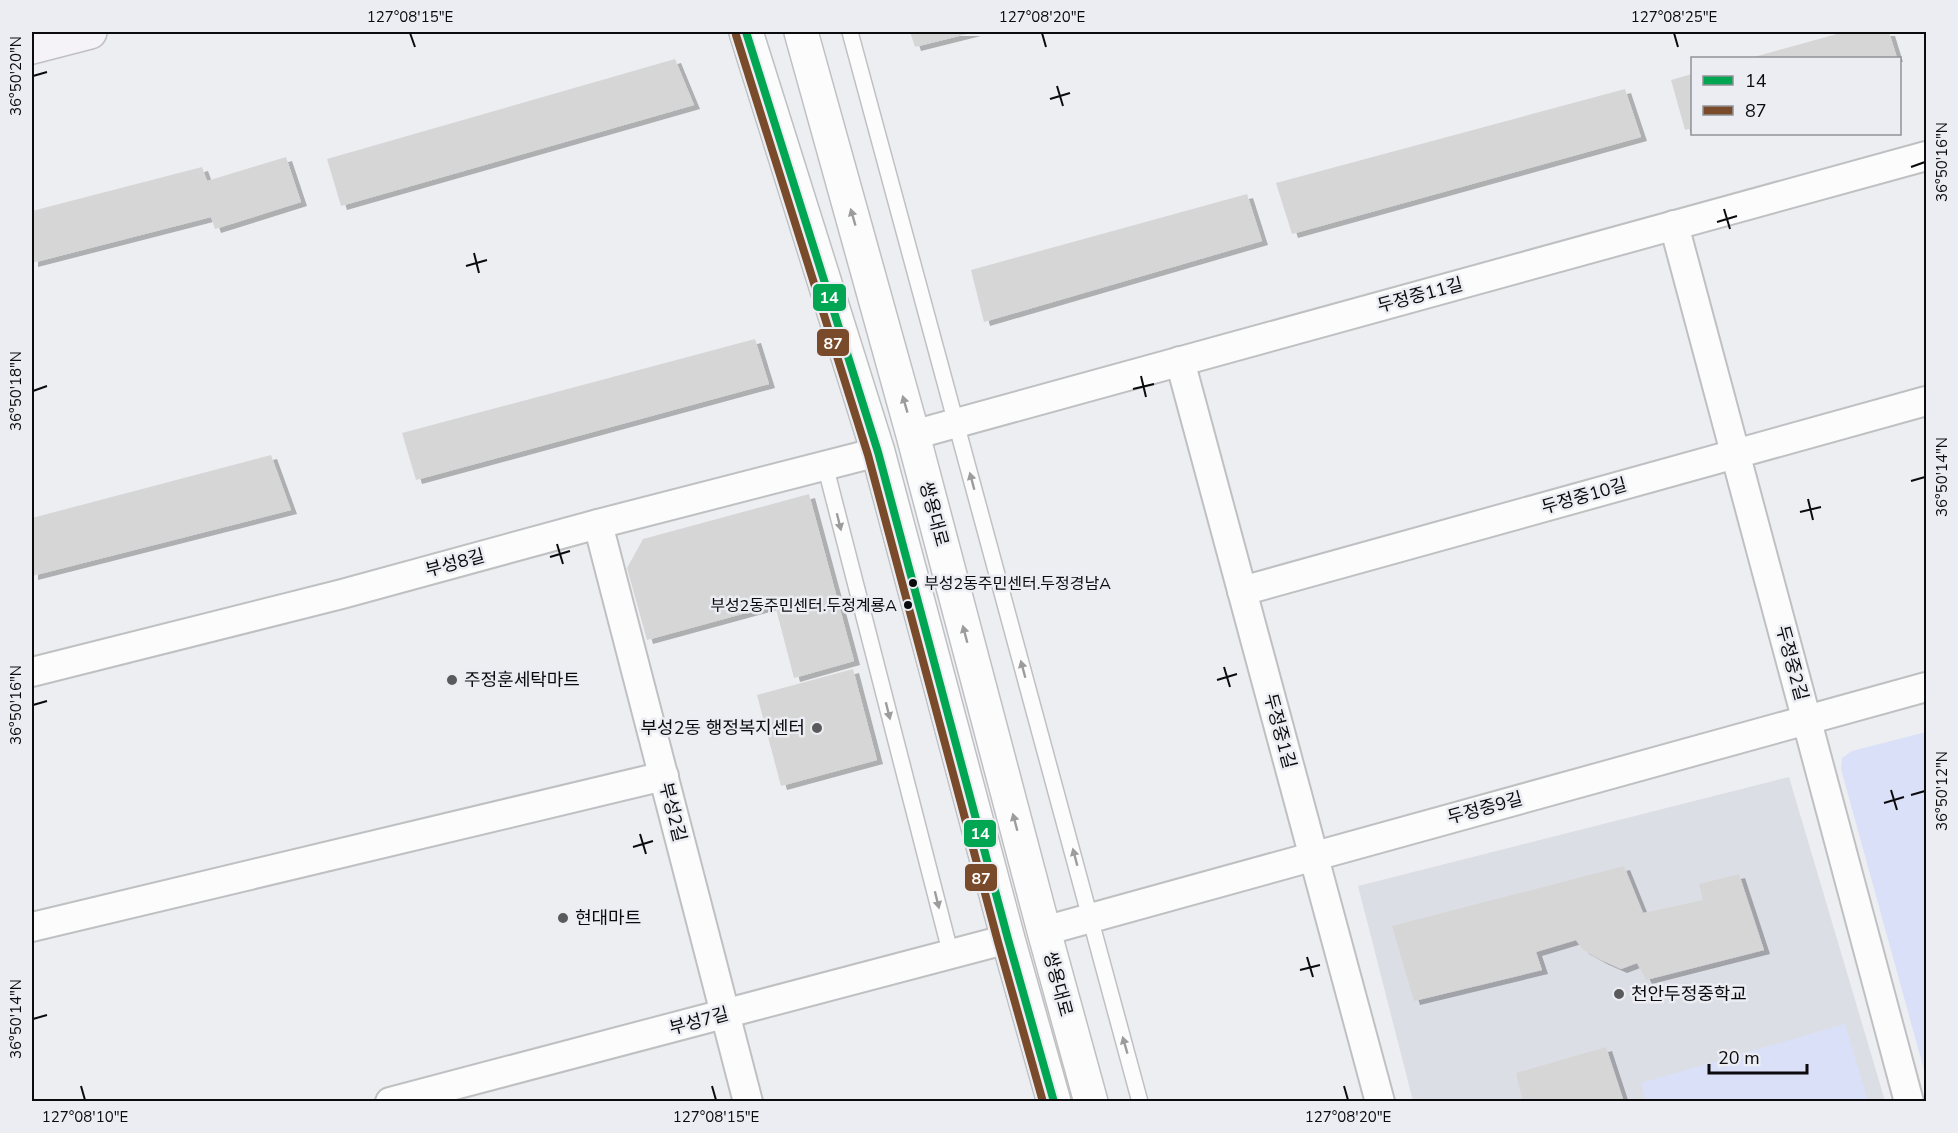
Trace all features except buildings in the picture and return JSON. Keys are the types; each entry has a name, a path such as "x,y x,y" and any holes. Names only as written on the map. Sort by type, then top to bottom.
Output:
{"main road":[{"path":"32,47 90,32"}],"street":[{"name":"쌍용대로","path":"746,32 878,452 1008,939 1054,1101"},
{"name":"쌍용대로","path":"801,32 913,435 1091,1101"},
{"name":"두정중11길","path":"913,435 1926,156"},
{"name":"두정중2길","path":"1674,225 1909,1101"},
{"name":"두정중1길","path":"1180,361 1380,1101"},
{"name":"두정중10길","path":"1242,591 1926,400"},
{"name":"부성8길","path":"32,672 342,594 598,524 878,452"},
{"name":"부성2길","path":"598,524 748,1101"},
{"name":"두정중9길","path":"1044,931 1926,687"},
{"path":"32,927 664,776"},
{"name":"부성7길","path":"390,1101 1008,939"}],"lane":[{"path":"850,32 1092,917 1100,957 1140,1101"},
{"path":"825,465 951,955"}],"shaded area":[{"path":"1926,732 1926,1077 1841,769 1842,758 1852,751"},
{"name":"천안두정중학교","path":"1789,777 1885,1101 1413,1101 1358,886"},
{"path":"1845,1024 1868,1101 1646,1101 1641,1083"}],"transit line":[{"name":"14","path":"746,32 878,452 1054,1102"},
{"name":"87","path":"736,35 868,455 1043,1102"}],"place":[{"name":"부성2동주민센터.두정경남A","path":"913,583"},
{"name":"부성2동주민센터.두정계룡A","path":"908,605"},
{"name":"주정훈세탁마트","path":"452,680"},
{"name":"부성2동 행정복지센터","path":"817,728"},
{"name":"현대마트","path":"563,918"},
{"name":"천안두정중학교","path":"1619,994"}]}
